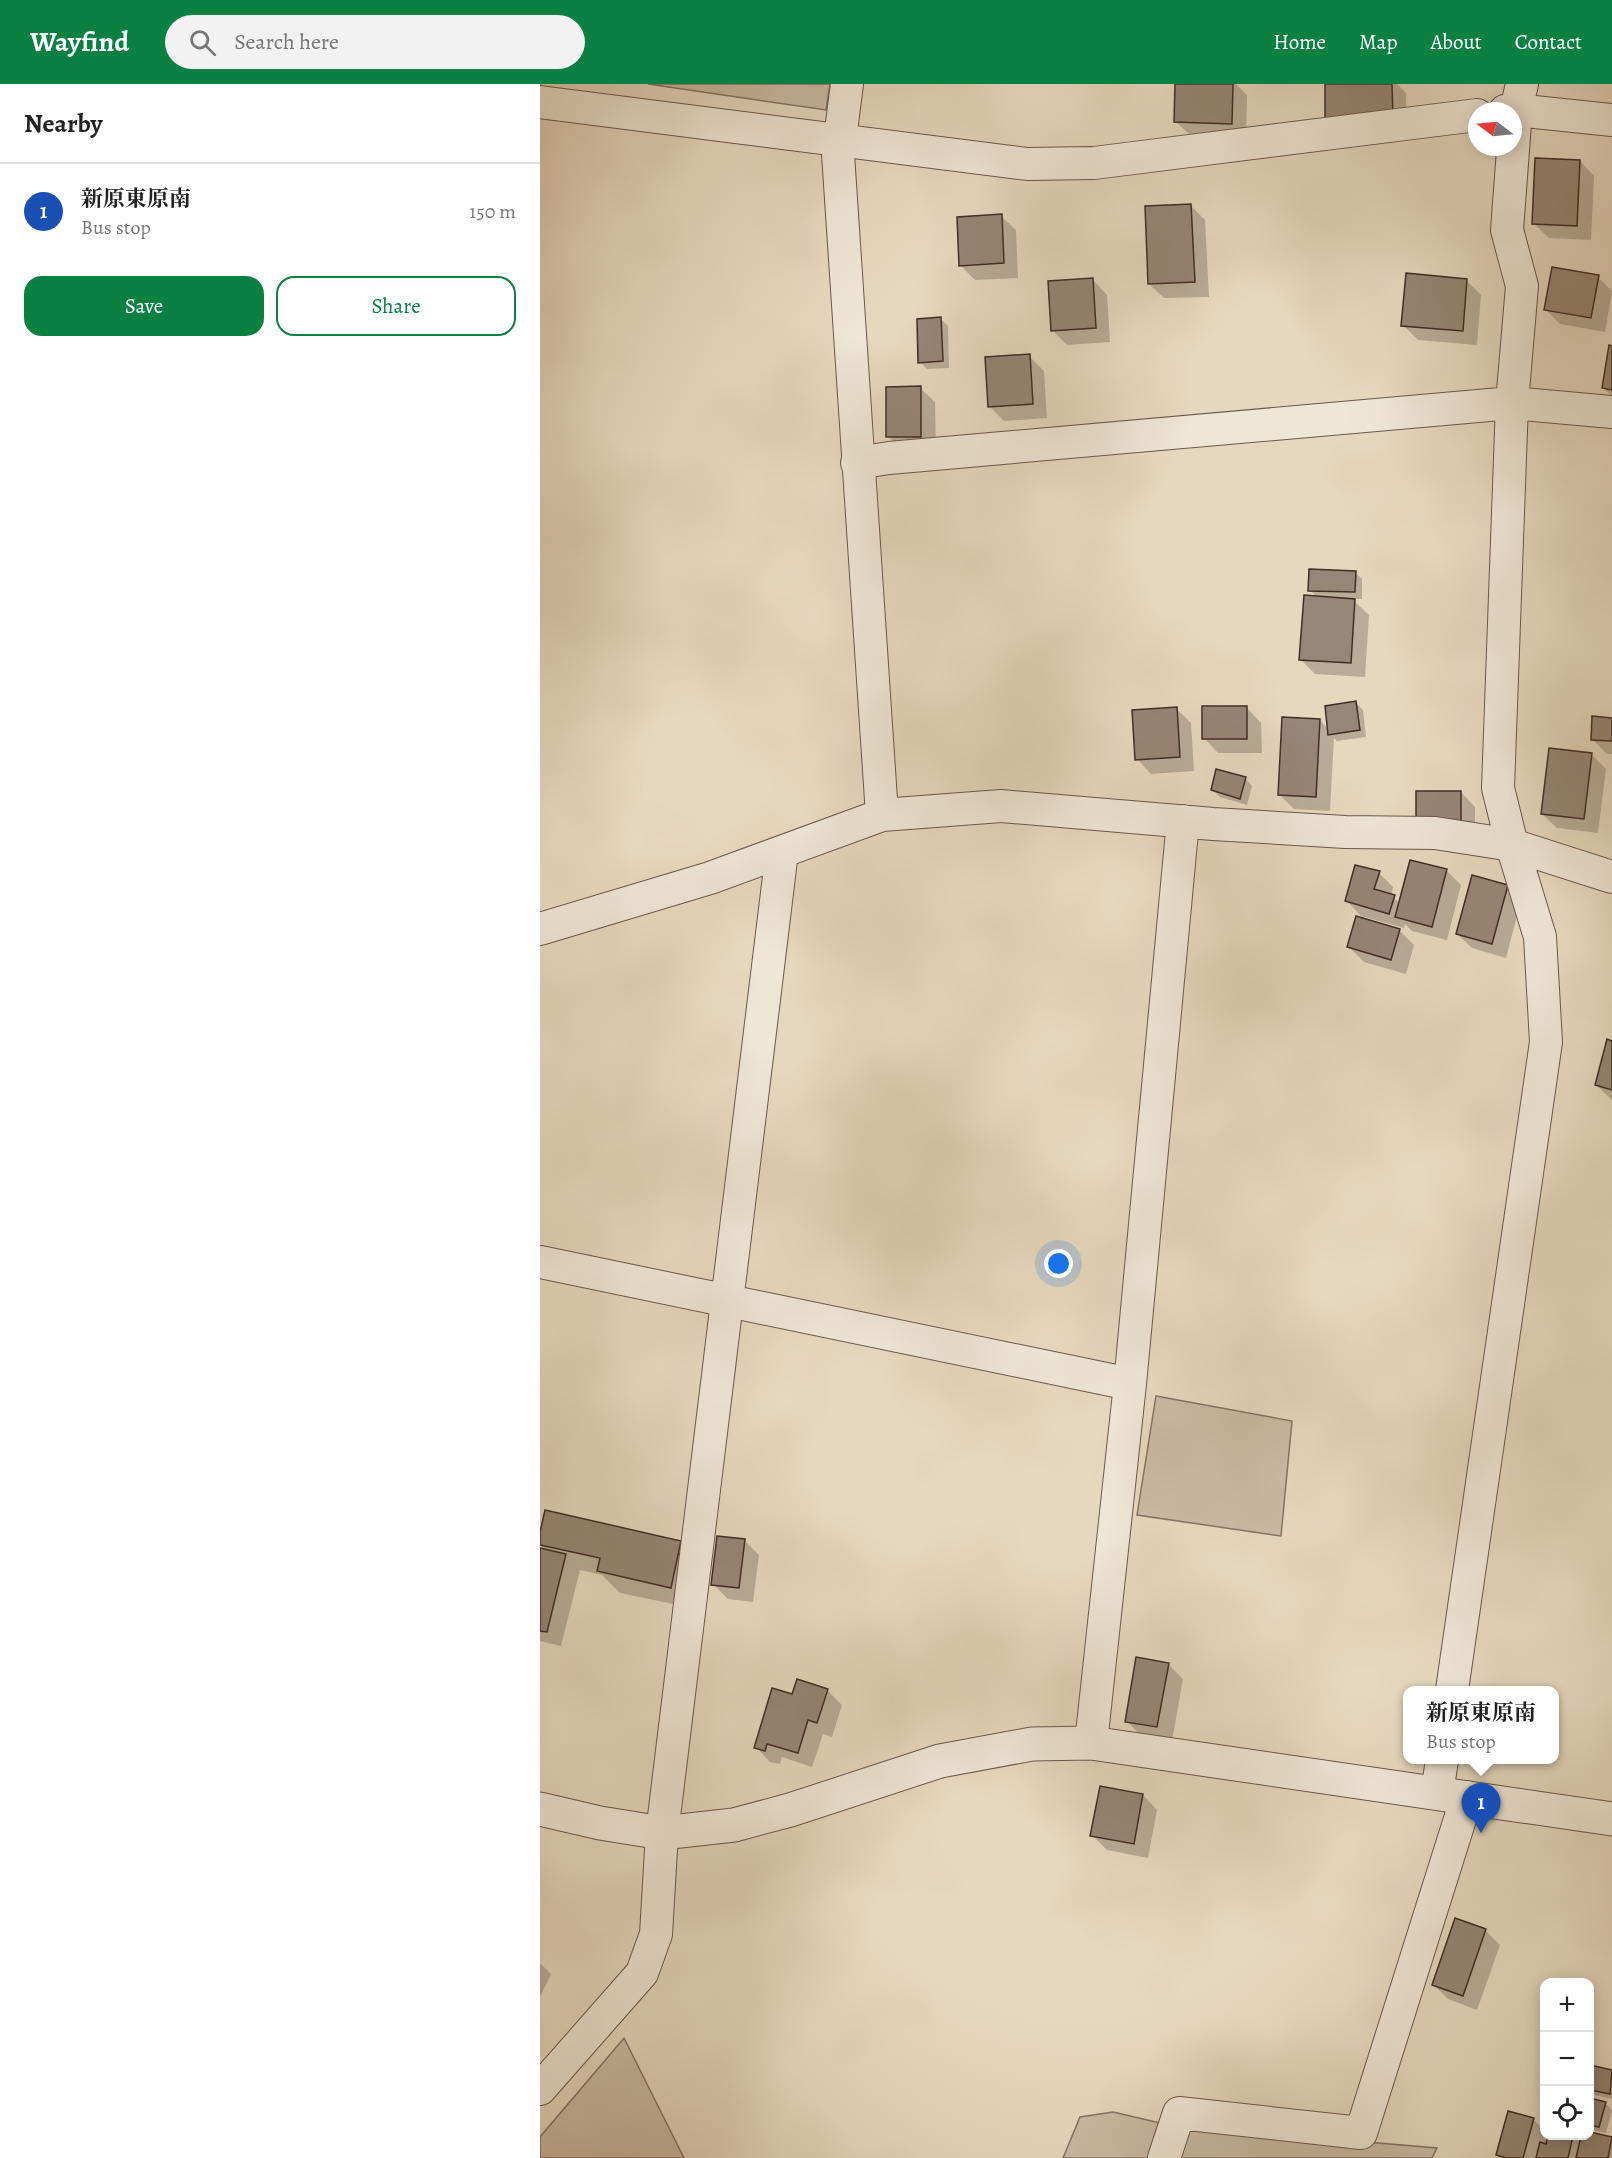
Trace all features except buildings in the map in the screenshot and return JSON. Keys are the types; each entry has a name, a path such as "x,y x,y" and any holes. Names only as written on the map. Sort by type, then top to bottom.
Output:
{"street":[{"path":"540,97 559,84"},
{"path":"847,84 838,154 882,815"},
{"path":"540,102 1027,164 1094,163 1468,116"},
{"path":"1522,103 1612,120"},
{"path":"1453,1686 1546,1042 1540,937 1512,845 1498,788 1512,404 1522,286 1507,230 1511,156"},
{"path":"857,463 889,458 1512,404 1612,412"},
{"path":"540,929 710,878 882,815 1001,806 1346,832 1435,833 1512,845 1612,877"},
{"path":"1091,1743 1130,1384 1183,821"},
{"path":"540,2089 642,1973 656,1934 662,1833 782,852"},
{"path":"540,1262 1130,1384"},
{"path":"540,1809 600,1823 662,1833 734,1825 790,1810 940,1761 1032,1744 1091,1743 1612,1819"},
{"path":"1164,2158 1179,2113 1361,2133 1452,1795 1443,1764"}],"shaded area":[{"path":"648,84 830,84 826,110"},
{"path":"1156,1396 1292,1421 1281,1536 1137,1515"},
{"path":"624,2038 684,2158 540,2158 540,2137"},
{"path":"1113,2112 1173,2126 1437,2148 1432,2158 1063,2158 1080,2117"}],"place":[{"name":"新原東原南","path":"1481,1833"}]}
